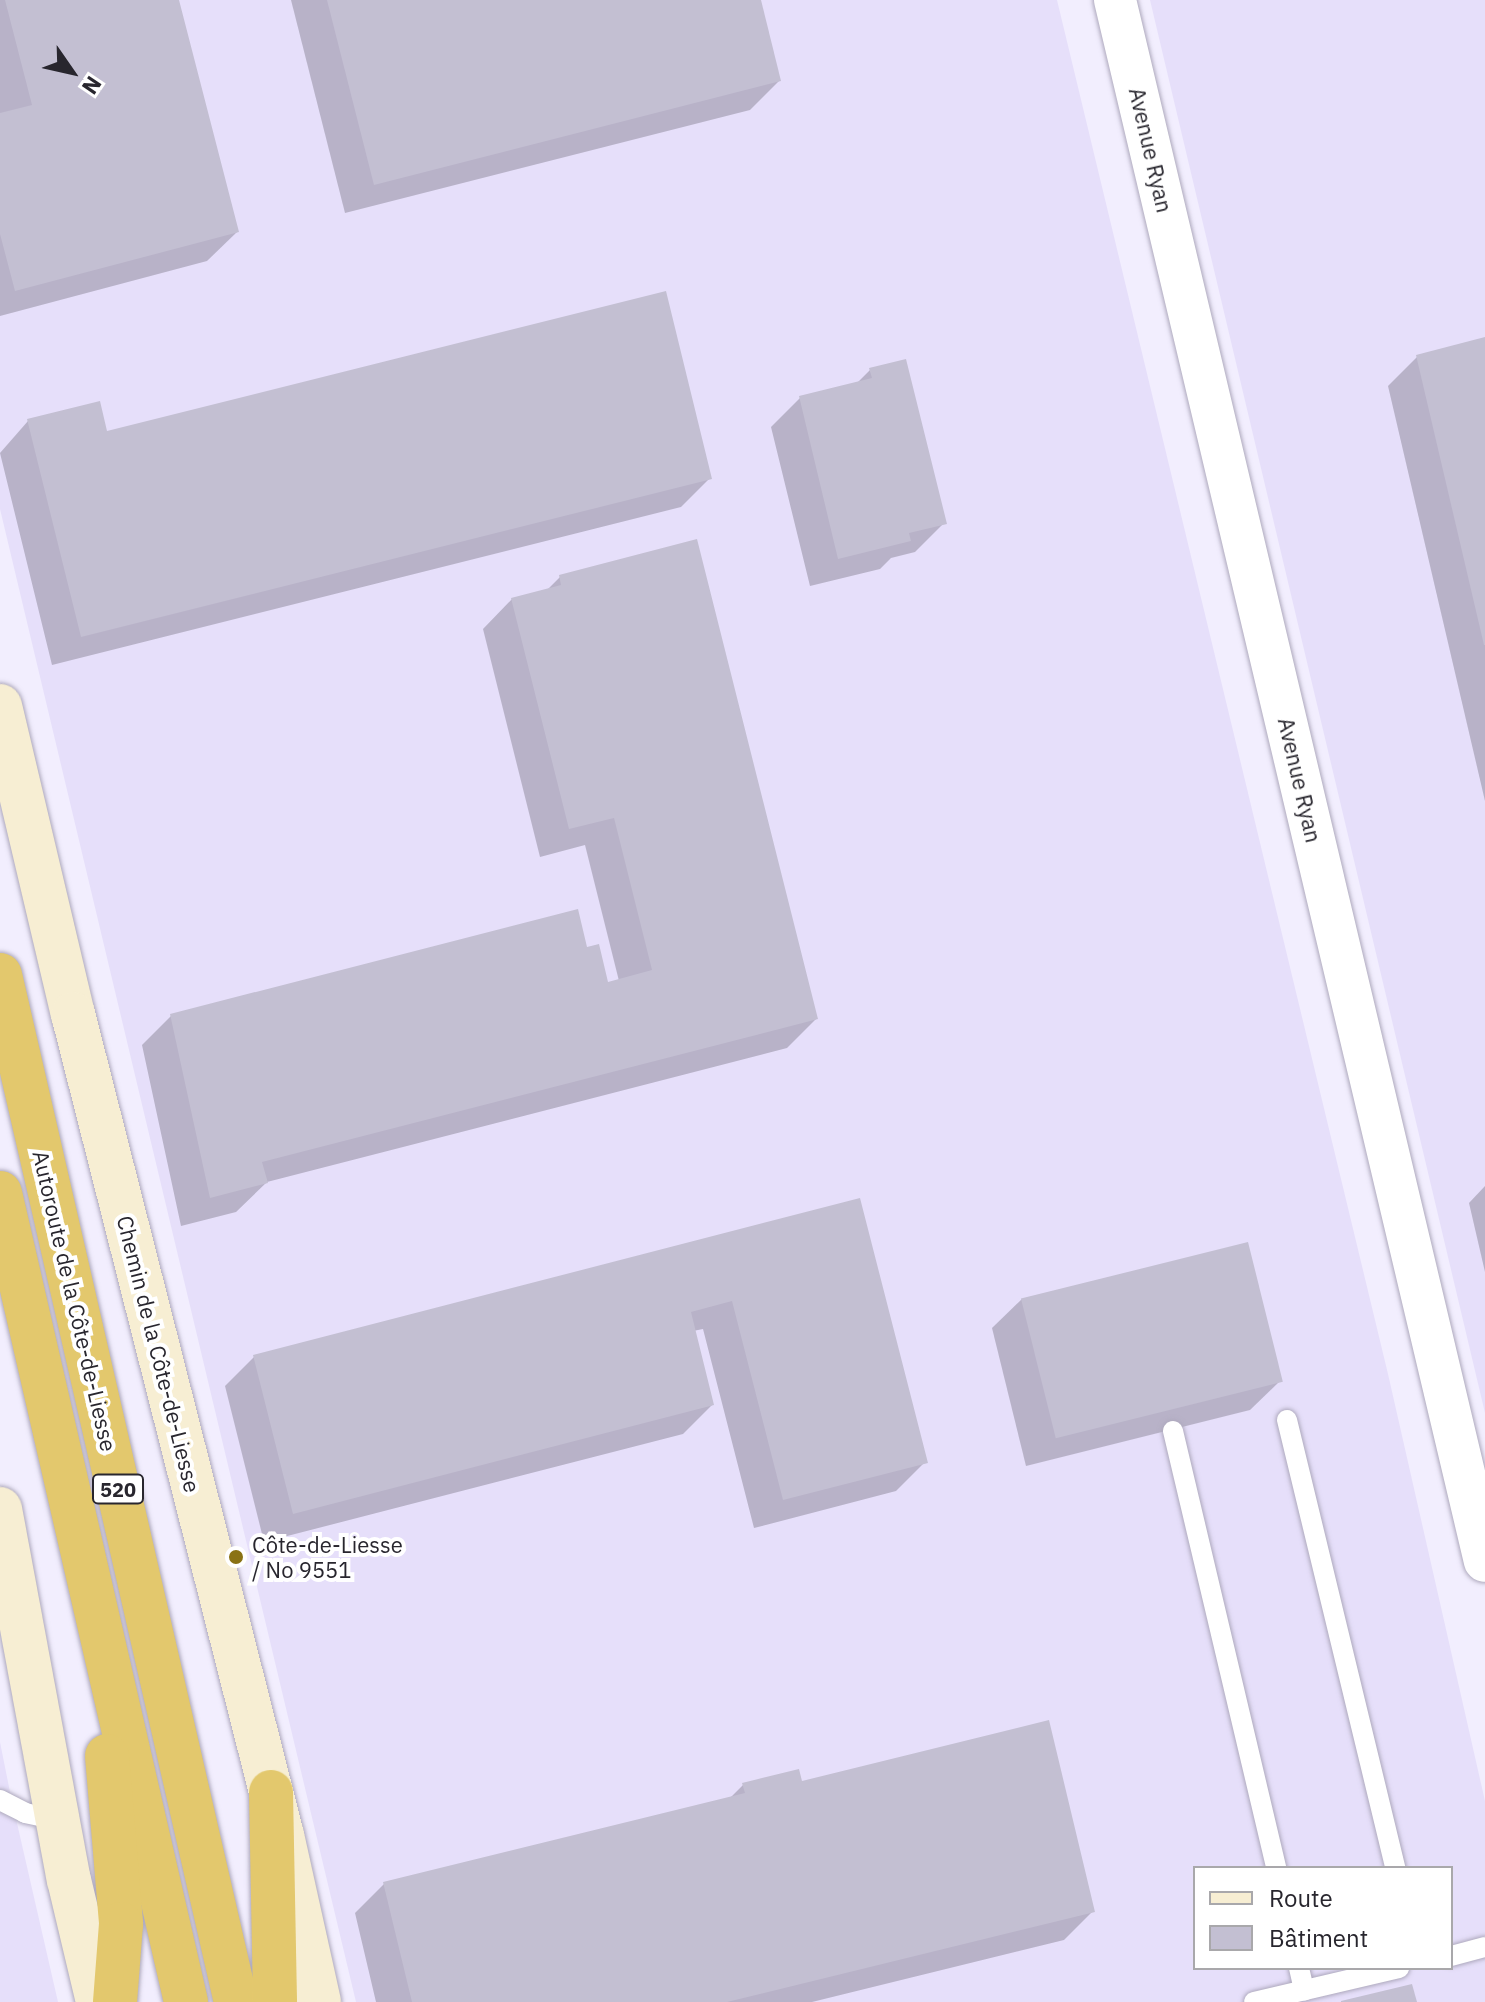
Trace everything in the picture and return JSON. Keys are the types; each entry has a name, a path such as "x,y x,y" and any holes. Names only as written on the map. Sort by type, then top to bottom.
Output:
{"highway":[{"name":"Autoroute de la Côte-de-Liesse","path":"0,975 236,2002"},
{"name":"520","path":"0,1193 186,2002"},
{"path":"94,1598 121,1924 115,2002"},
{"path":"271,1792 275,2002"}],"main road":[{"name":"Chemin de la Côte-de-Liesse","path":"0,706 69,999 271,1792 319,2002"},
{"path":"0,1509 58,1820 98,2002"}],"street":[{"name":"Avenue Ryan","path":"1115,0 1485,1561"}],"lane":[{"path":"1287,1420 1395,1866"},
{"path":"1173,1431 1276,1866"},
{"path":"0,1800 58,1820"},
{"path":"1453,1955 1485,1947"},
{"path":"1299,1970 1304,1990"},
{"path":"1254,2002 1390,1970"}],"shaded area":[{"path":"0,0 1057,0 1388,1374 1485,1801 1485,2002 356,2002 0,509"},
{"path":"1150,0 1485,0 1485,1413"},
{"path":"0,1742 11,1797 58,2002 0,2002"}],"building":[{"path":"5,0 179,0 239,232 15,291 0,234 0,113 32,105"},
{"path":"327,0 761,0 781,81 374,185"},
{"path":"666,291 712,479 81,637 27,419 100,401 107,431"},
{"path":"1485,337 1485,645 1484,645 1416,355"},
{"path":"906,359 947,524 909,533 911,541 838,559 799,396 872,378 869,368"},
{"path":"697,539 818,1019 262,1162 268,1183 210,1198 170,1014 578,909 587,947 599,944 608,982 652,970 614,818 569,829 511,598 561,585 559,575"},
{"path":"860,1198 928,1463 783,1500 732,1301 691,1312 714,1405 293,1514 253,1355"},
{"path":"1248,1242 1283,1382 1056,1438 1021,1299"},
{"path":"1049,1720 1095,1912 727,2002 412,2002 383,1882 745,1793 742,1783 799,1769 802,1781"},
{"path":"1412,1984 1417,2002 1341,2002 1341,2001"}],"place":[{"name":"Côte-de-Liesse / No 9551","path":"236,1557"}]}
